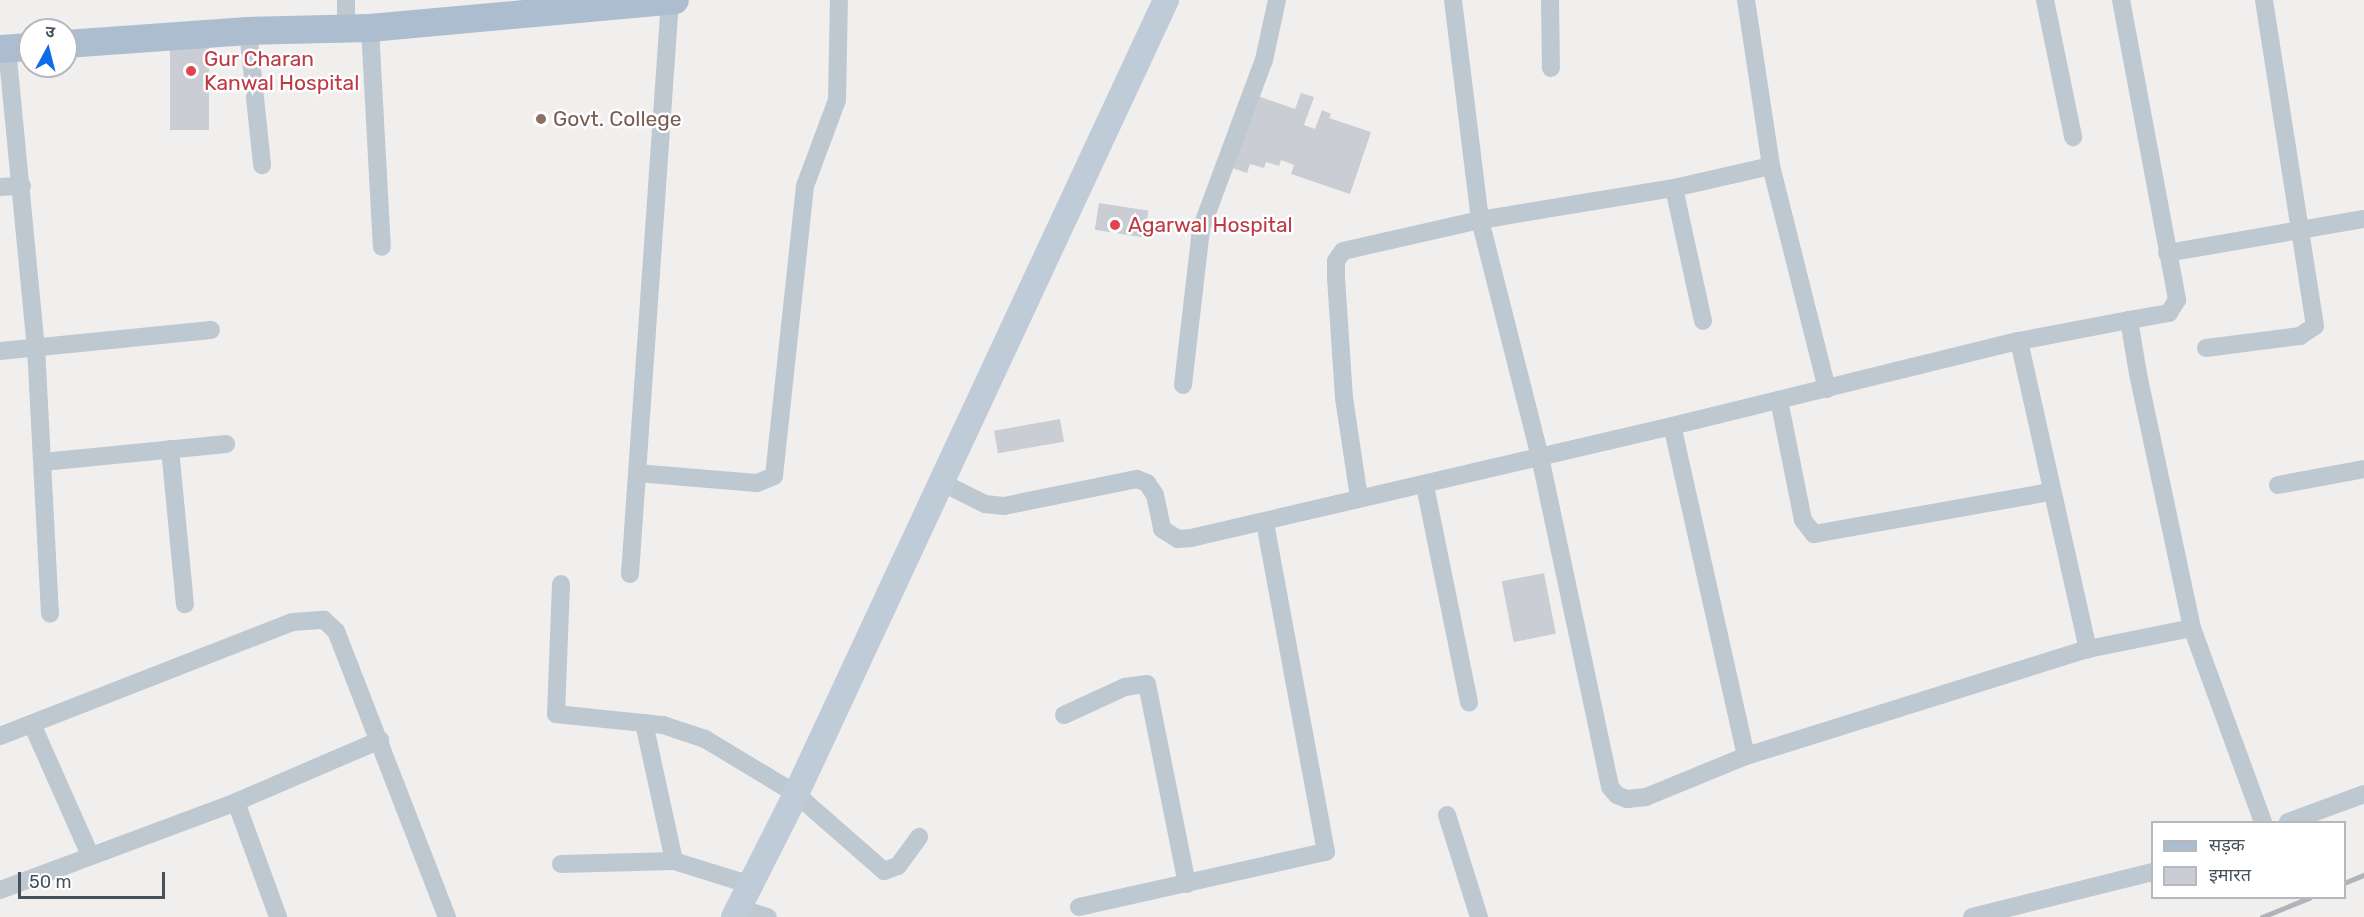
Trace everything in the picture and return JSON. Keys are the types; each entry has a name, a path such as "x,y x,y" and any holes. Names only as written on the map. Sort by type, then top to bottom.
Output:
{"main road":[{"path":"78,43 248,31 358,28 592,3 675,0"},
{"path":"736,913 748,884 796,794 943,483 1166,0"}],"street":[{"path":"346,0 358,28 382,248"},
{"path":"630,574 669,0"},
{"path":"637,473 757,483 774,476 806,186 837,100 839,0"},
{"path":"1183,385 1201,229 1264,60 1276,0"},
{"path":"1453,0 1480,220 1540,457 1610,787 1627,799 1646,796 1746,756 2088,650 2192,628"},
{"path":"1550,0 1551,68"},
{"path":"1746,0 1771,166 1827,389"},
{"path":"2045,0 2073,137"},
{"path":"943,483 985,504 1004,506 1137,479 1147,483 1155,495 1162,529 1178,539 1265,524 1359,498 1425,486 2019,341 2169,313 2175,306 2167,253 2121,0"},
{"path":"2206,348 2300,336 2315,326 2264,0"},
{"path":"248,31 262,165"},
{"path":"12,48 36,347 50,614"},
{"path":"1359,498 1344,398 1336,261 1343,251 1480,220 1674,188 1771,166"},
{"path":"0,187 22,186"},
{"path":"1674,188 1703,321"},
{"path":"2167,253 2364,219"},
{"path":"2129,320 2192,628 2264,821"},
{"path":"0,351 211,330"},
{"path":"2019,341 2050,492 2088,650"},
{"path":"1779,400 1803,520 1814,534 2050,492"},
{"path":"1672,426 1746,756"},
{"path":"43,462 226,444"},
{"path":"171,449 185,604"},
{"path":"2278,484 2364,469"},
{"path":"1425,486 1469,703"},
{"path":"1079,907 1320,855 1327,848 1265,524"},
{"path":"561,584 556,714 644,723 705,739 796,794 884,872 898,866 919,837"},
{"path":"0,736 293,622 324,620 336,632 380,740 447,917"},
{"path":"1064,715 1125,687 1147,684 1187,884"},
{"path":"644,723 674,861"},
{"path":"32,724 90,855"},
{"path":"0,890 236,802 380,740"},
{"path":"2291,821 2364,794"},
{"path":"236,802 278,917"},
{"path":"1447,815 1479,917"},
{"path":"561,864 674,861 748,884"},
{"path":"1972,917 2151,872"},
{"path":"736,913 768,917"}],"building":[{"path":"170,43 209,43 209,130 170,130"},
{"path":"1301,93 1314,97 1304,125 1315,129 1322,110 1331,114 1329,118 1371,132 1350,194 1291,174 1294,165 1281,160 1279,166 1266,162 1264,168 1250,164 1247,173 1227,166 1252,94 1295,109"},
{"path":"1099,203 1148,211 1144,237 1095,230"},
{"path":"1060,419 1064,442 998,453 994,431"},
{"path":"1544,573 1556,634 1514,642 1502,581"}],"railway":[{"path":"2346,882 2364,875"},
{"path":"2262,917 2307,899"}],"place":[{"name":"Gur Charan Kanwal Hospital","path":"191,71"},
{"name":"Govt. College","path":"541,119"},
{"name":"Agarwal Hospital","path":"1115,225"}]}
